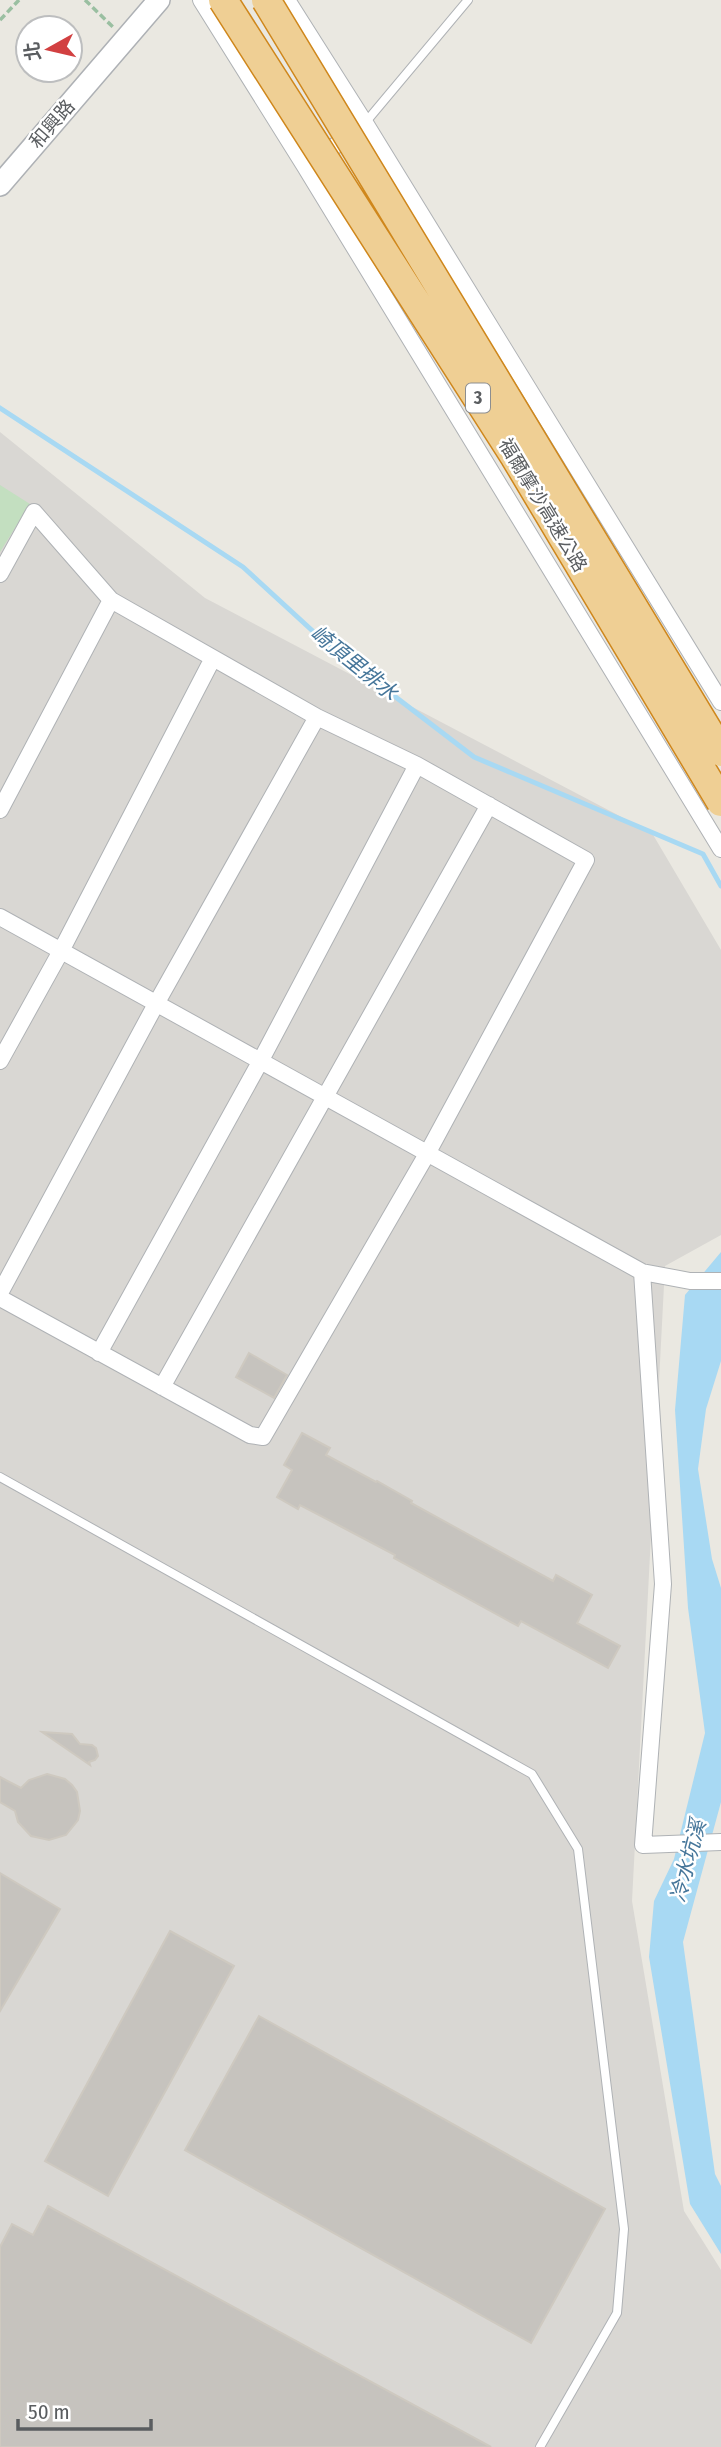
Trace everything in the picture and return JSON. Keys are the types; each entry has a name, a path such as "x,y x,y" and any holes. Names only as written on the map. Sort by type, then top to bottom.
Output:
{"highway":[{"name":"福爾摩沙高速公路","path":"223,0 515,457 721,803"},
{"name":"福爾摩沙高速公路","path":"266,0 721,752"}],"street":[{"name":"和興路","path":"0,185 159,0"},
{"path":"201,0 721,849"},
{"path":"288,0 721,702"},
{"path":"306,168 365,123"},
{"path":"0,573 34,512 111,600 317,717 417,765 586,860 427,1154 263,1437 250,1435 99,1353 0,1295 156,1004 317,717"},
{"path":"0,810 111,600"},
{"path":"620,683 682,639"},
{"path":"0,1061 61,951 213,658"},
{"path":"99,1353 260,1062 417,765"},
{"path":"162,1387 489,805"},
{"path":"0,918 642,1272 690,1280 721,1281"},
{"path":"642,1272 663,1584 643,1845 721,1842"}],"lane":[{"path":"365,123 468,0"},
{"path":"0,1477 532,1773 578,1849 624,2230 617,2313 540,2447"}],"path":[{"path":"0,20 19,0"},
{"path":"85,0 125,39"}],"shaded area":[{"path":"0,432 205,598 652,833 721,950 721,1235 665,1266 632,1901 684,2211 721,2270 721,2447 0,2447"}],"green space":[{"path":"0,485 30,504 0,552"}],"water":[{"name":"冷水坑溪","path":"721,1252 721,1361 706,1409 698,1469 712,1559 721,1588 721,1802 683,1942 715,2174 721,2186 721,2254 690,2204 649,1957 654,1901 674,1859 705,1733 688,1608 675,1410 685,1295"}],"building":[{"path":"249,1353 287,1375 274,1398 236,1377"},
{"path":"302,1433 330,1448 326,1455 377,1481 412,1501 411,1503 553,1581 556,1575 592,1595 577,1623 620,1646 608,1668 521,1621 518,1626 394,1558 395,1555 300,1505 298,1509 277,1497 292,1470 284,1465"},
{"path":"42,1732 72,1734 80,1744 96,1748 98,1756 89,1762 90,1765"},
{"path":"47,1774 65,1779 72,1785 77,1792 80,1811 78,1820 66,1835 49,1840 31,1836 18,1822 15,1811 0,1802 0,1777 21,1788 29,1780"},
{"path":"0,1873 60,1909 0,2011"},
{"path":"170,1931 234,1966 108,2196 45,2161"},
{"path":"259,2016 605,2209 531,2343 185,2150"},
{"path":"48,2206 491,2447 0,2447 0,2247 12,2224 33,2235"}],"waterway":[{"name":"崎頂里排水","path":"0,408 243,567 329,646 474,757 703,854 721,886"}]}
